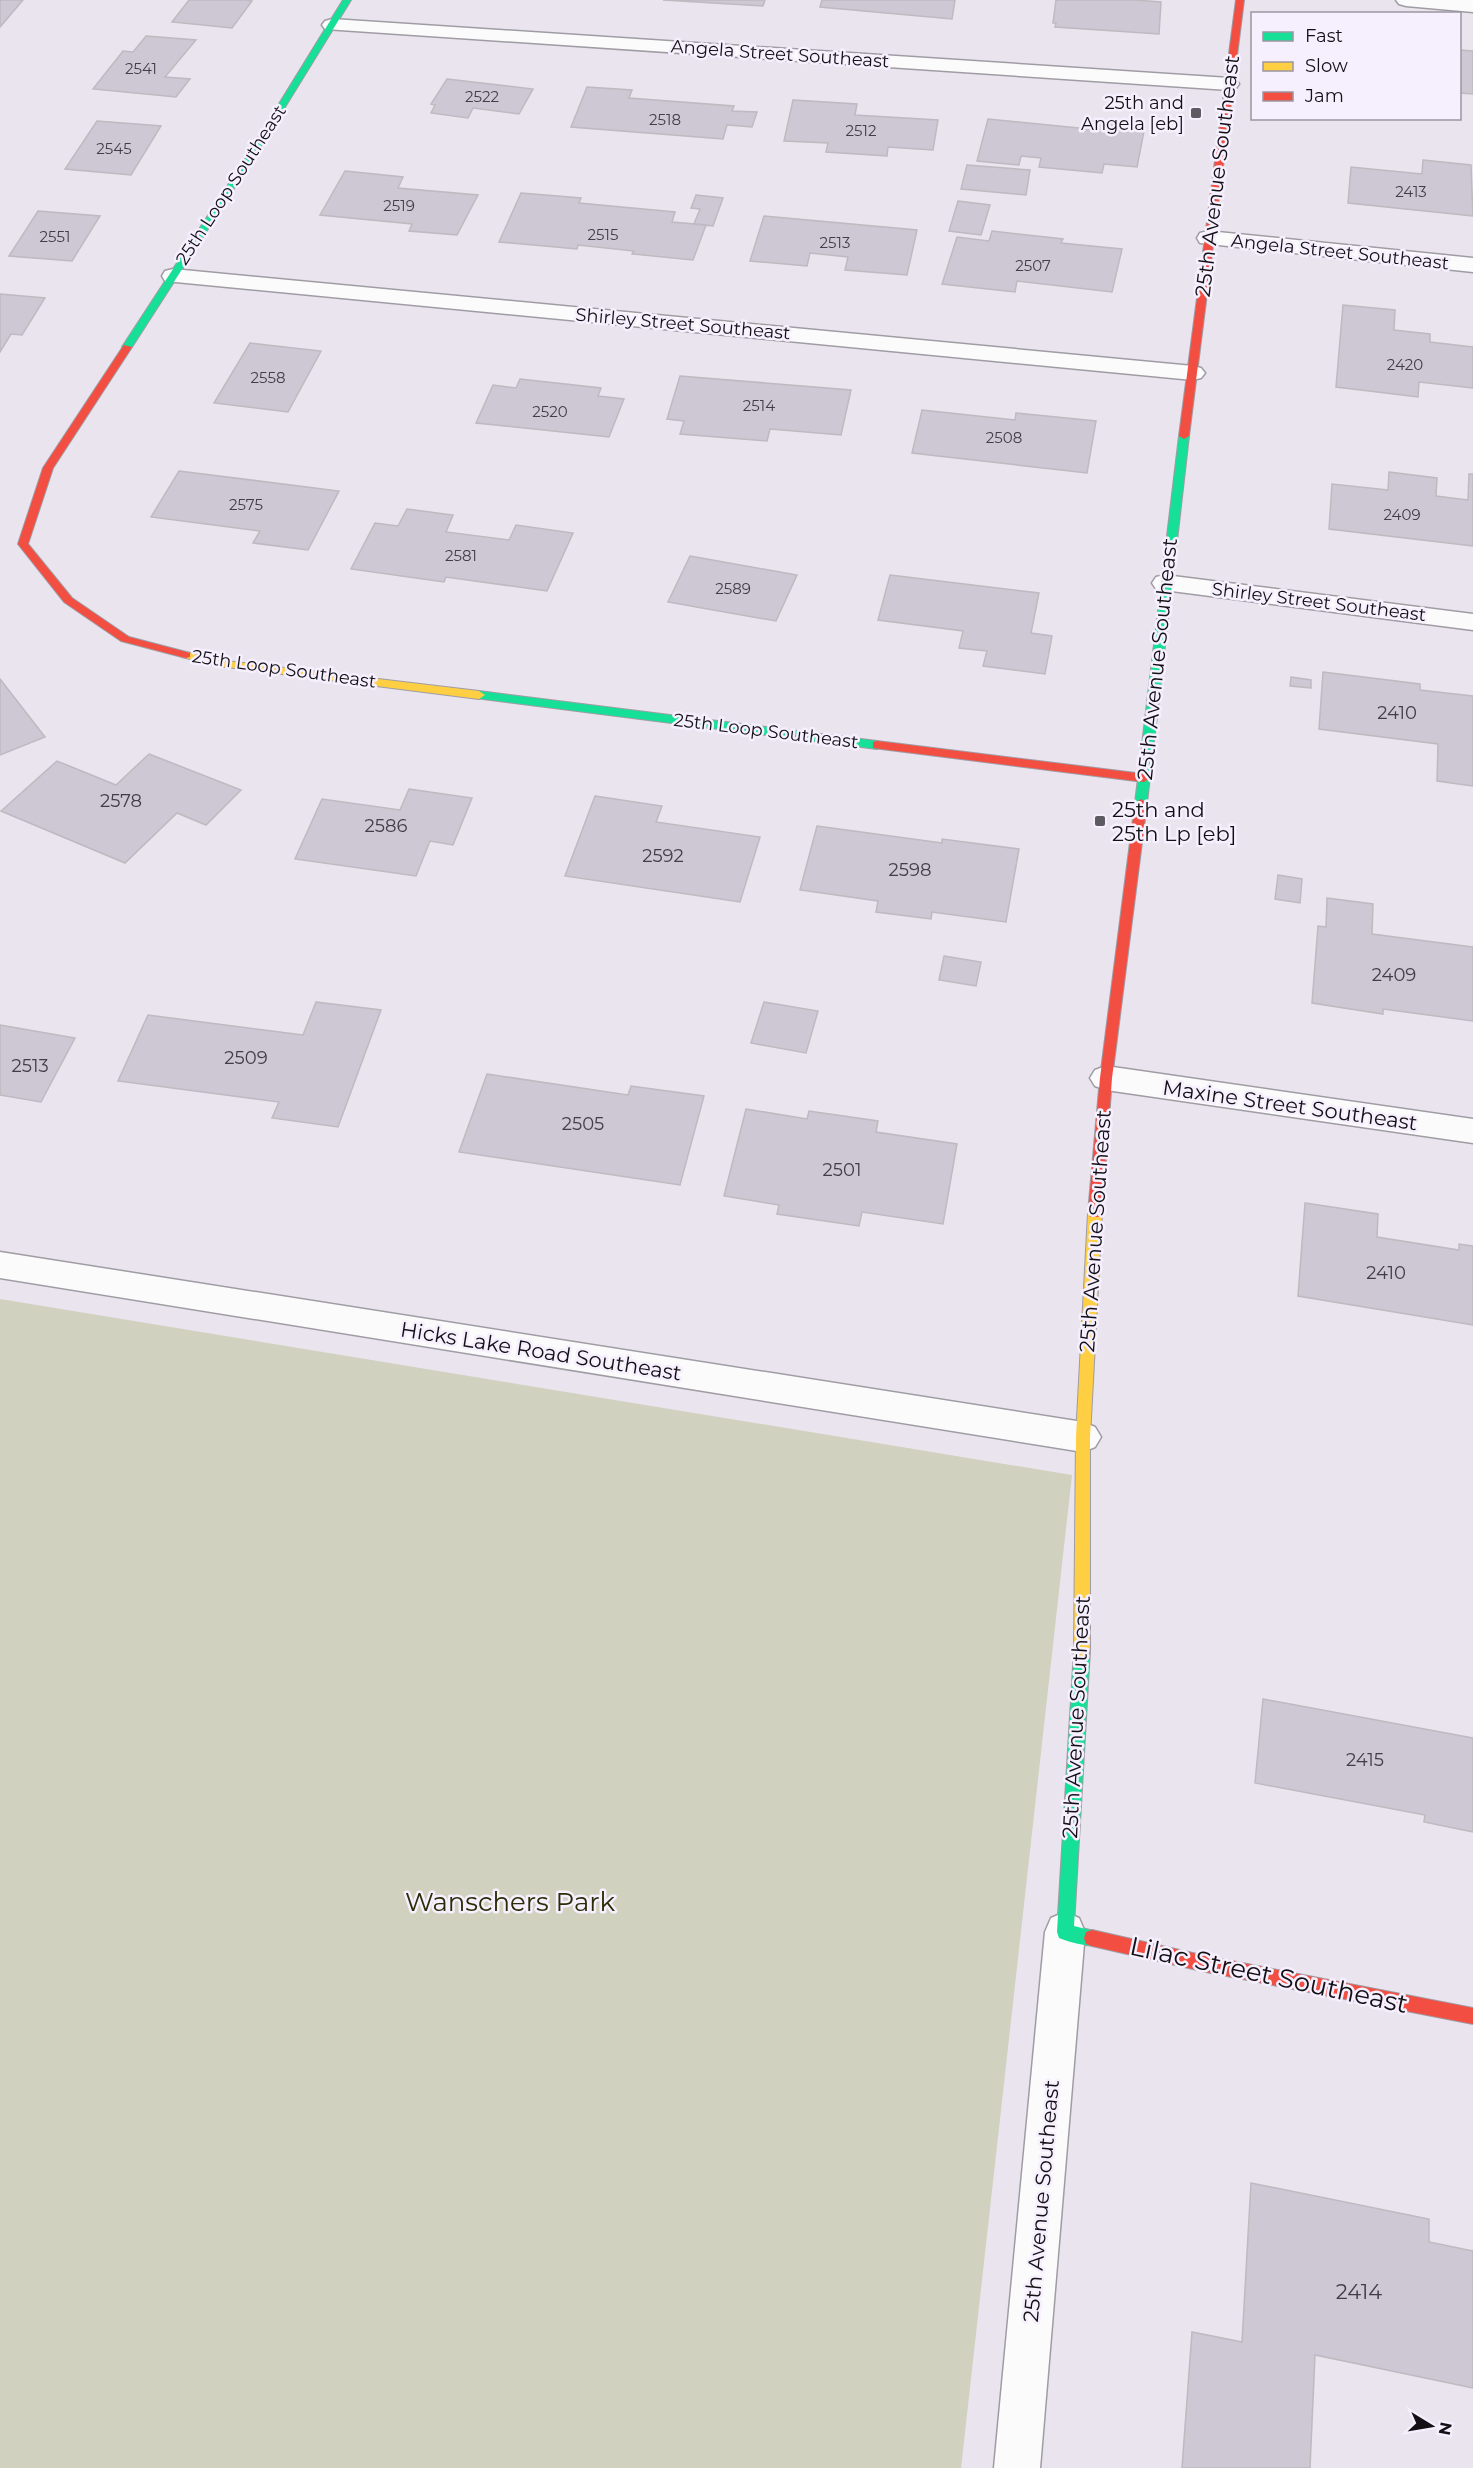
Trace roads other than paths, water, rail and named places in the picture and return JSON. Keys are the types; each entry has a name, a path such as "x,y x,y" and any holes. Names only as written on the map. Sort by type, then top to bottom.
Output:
{"street":[{"name":"25th Loop Southeast","path":"347,0 173,276 48,468 24,544 68,600 125,639 219,663 1144,778"},
{"name":"25th Avenue Southeast","path":"1017,2468 1065,1932 1082,1666 1083,1437 1092,1249 1106,1078 1144,778 1165,583 1240,0"},
{"path":"1406,0 1473,6"},
{"name":"Angela Street Southeast","path":"332,24 1229,84"},
{"name":"Angela Street Southeast","path":"1208,238 1473,265"},
{"name":"Shirley Street Southeast","path":"173,276 1193,372"},
{"name":"Shirley Street Southeast","path":"1165,583 1473,622"},
{"name":"Maxine Street Southeast","path":"1106,1078 1473,1131"},
{"name":"Hicks Lake Road Southeast","path":"0,1265 1083,1437"},
{"name":"Lilac Street Southeast","path":"1065,1932 1206,1964 1473,2016"}],"place":[{"name":"25th and Angela [eb]","path":"1196,113"},
{"name":"25th and 25th Lp [eb]","path":"1100,821"}],"park label":[{"name":"Wanschers Park","path":"510,1902"}]}
